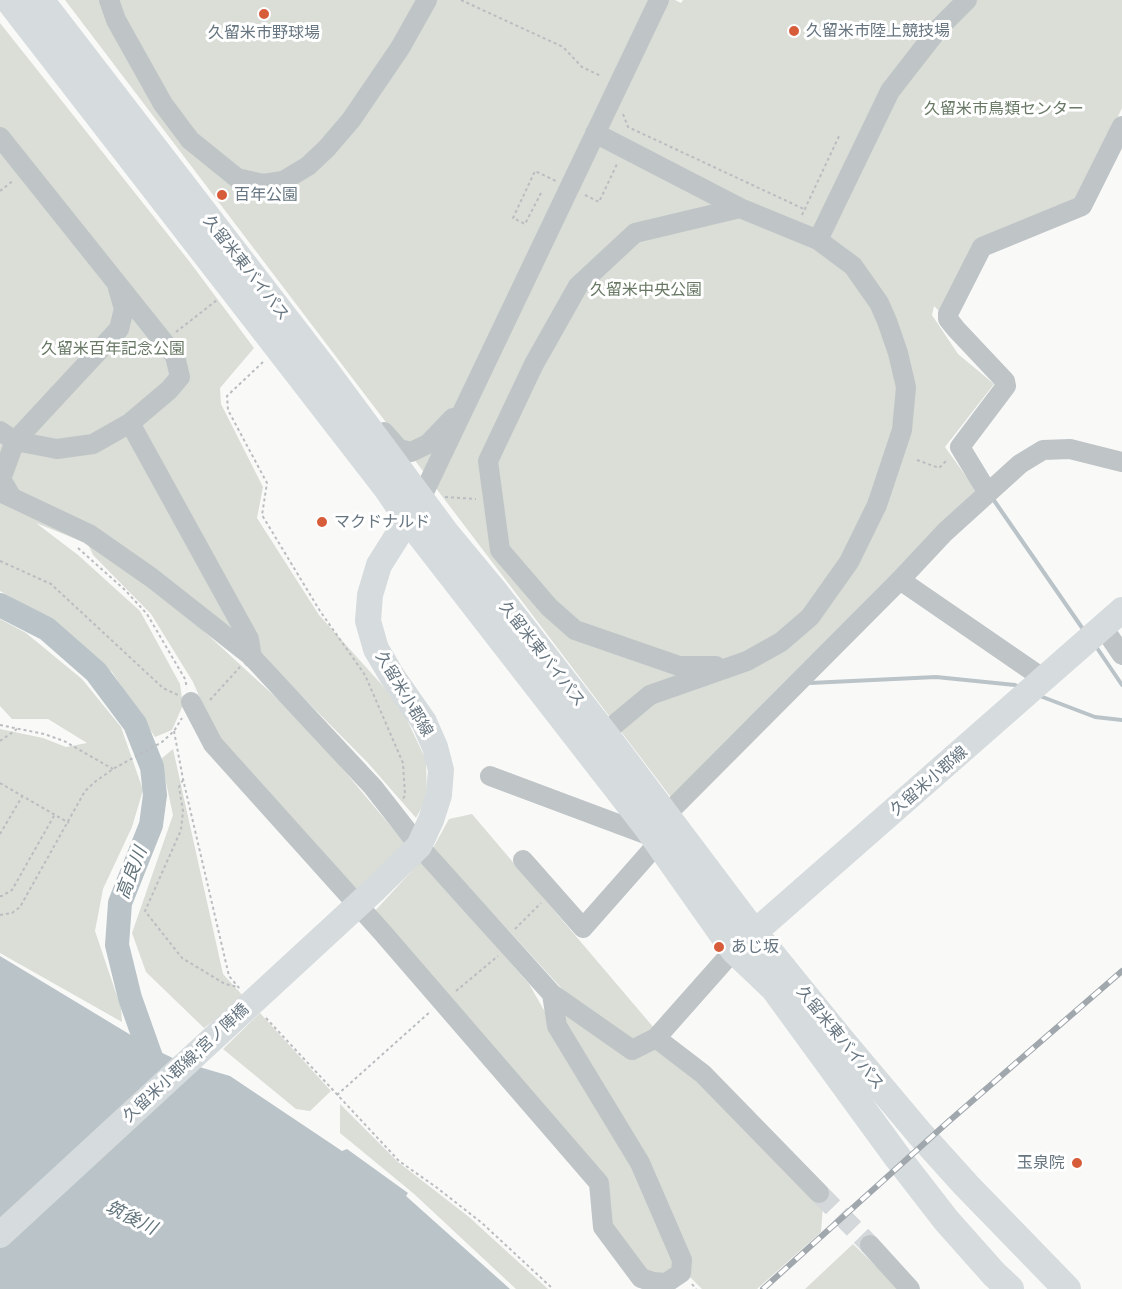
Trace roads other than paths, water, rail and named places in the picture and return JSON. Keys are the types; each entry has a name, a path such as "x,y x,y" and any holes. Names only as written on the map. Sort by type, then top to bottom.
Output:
{"highway":[{"name":"久留米東バイパス","path":"9,0 387,488 425,506 606,736 666,815 774,988 898,1158 946,1220 1010,1289"},
{"name":"久留米東バイパス","path":"40,0 324,369 425,506 664,851 745,942 841,1040 966,1185 1067,1289"}],"main road":[{"name":"久留米小郡線","path":"373,891 413,852 431,820 439,795 441,770 435,747 424,722 376,649 368,621 370,595 379,566 425,506"},
{"name":"久留米小郡線","path":"745,942 1113,619"},
{"name":"久留米小郡線;宮ノ陣橋","path":"0,1235 373,891"}],"street":[{"path":"109,0 116,20 163,104 190,140 237,178 263,184 283,181 308,166 327,148 351,120 400,48 427,0"},
{"path":"425,506 468,401 659,0"},
{"path":"818,240 890,91 939,28 967,0"},
{"path":"988,493 960,447 1006,386 1001,376 948,319 948,314 982,247 1082,206 1122,126"},
{"path":"595,133 740,208 818,240 853,266 879,303 887,321 906,387 902,430 877,505 849,562 810,617 781,642 747,661 650,695 614,725 606,736"},
{"path":"0,137 164,341 175,356 180,377 169,390 130,423 93,444 57,449 8,436"},
{"path":"740,208 634,233 578,286 534,364 488,461 500,550 549,607 575,630 679,666 709,667 747,661"},
{"path":"8,436 27,426 98,354 119,329 124,309 117,282"},
{"path":"324,369 399,449 411,452 428,444 468,401"},
{"path":"130,423 249,639 252,657"},
{"path":"8,436 1,479 5,494 89,534 152,578 252,657 373,787 395,815 413,852 506,943 552,994 632,1050 656,1038 745,942"},
{"path":"666,815 945,532 1020,464 1043,450 1070,449 1122,462"},
{"path":"900,580 1044,679"},
{"path":"1113,619 1122,655"},
{"path":"198,704 213,744 382,933 599,1183 603,1227 641,1278 666,1283 681,1272 682,1260 640,1162 557,1026 552,994"},
{"path":"490,776 651,835 664,851 583,928 523,860"},
{"path":"656,1038 703,1074 819,1193"},
{"path":"870,1245 910,1289"}],"water":[{"name":"筑後川","path":"0,956 154,1049 179,1061 230,1076 342,1151 347,1149 408,1193 406,1196 510,1289 0,1289"}],"waterway":[{"path":"993,499 1085,632"},
{"name":"高良川","path":"0,605 47,629 96,672 135,724 152,767 155,795 151,825 120,903 117,945 130,998 157,1074"},
{"path":"1095,645 1122,685"},
{"path":"810,683 936,677 1019,687"},
{"path":"1040,696 1095,717 1122,720"}],"tunnel":[{"path":"819,1193 870,1245"}],"railway":[{"path":"763,1289 948,1122 1122,971"}],"place":[{"name":"久留米市野球場","path":"264,14"},
{"name":"久留米市陸上競技場","path":"794,31"},
{"name":"百年公園","path":"222,195"},
{"name":"マクドナルド","path":"322,522"},
{"name":"あじ坂","path":"719,947"},
{"name":"玉泉院","path":"1077,1163"}],"park label":[{"name":"久留米市鳥類センター","path":"1004,109"},
{"name":"久留米中央公園","path":"646,290"},
{"name":"久留米百年記念公園","path":"113,349"}]}
